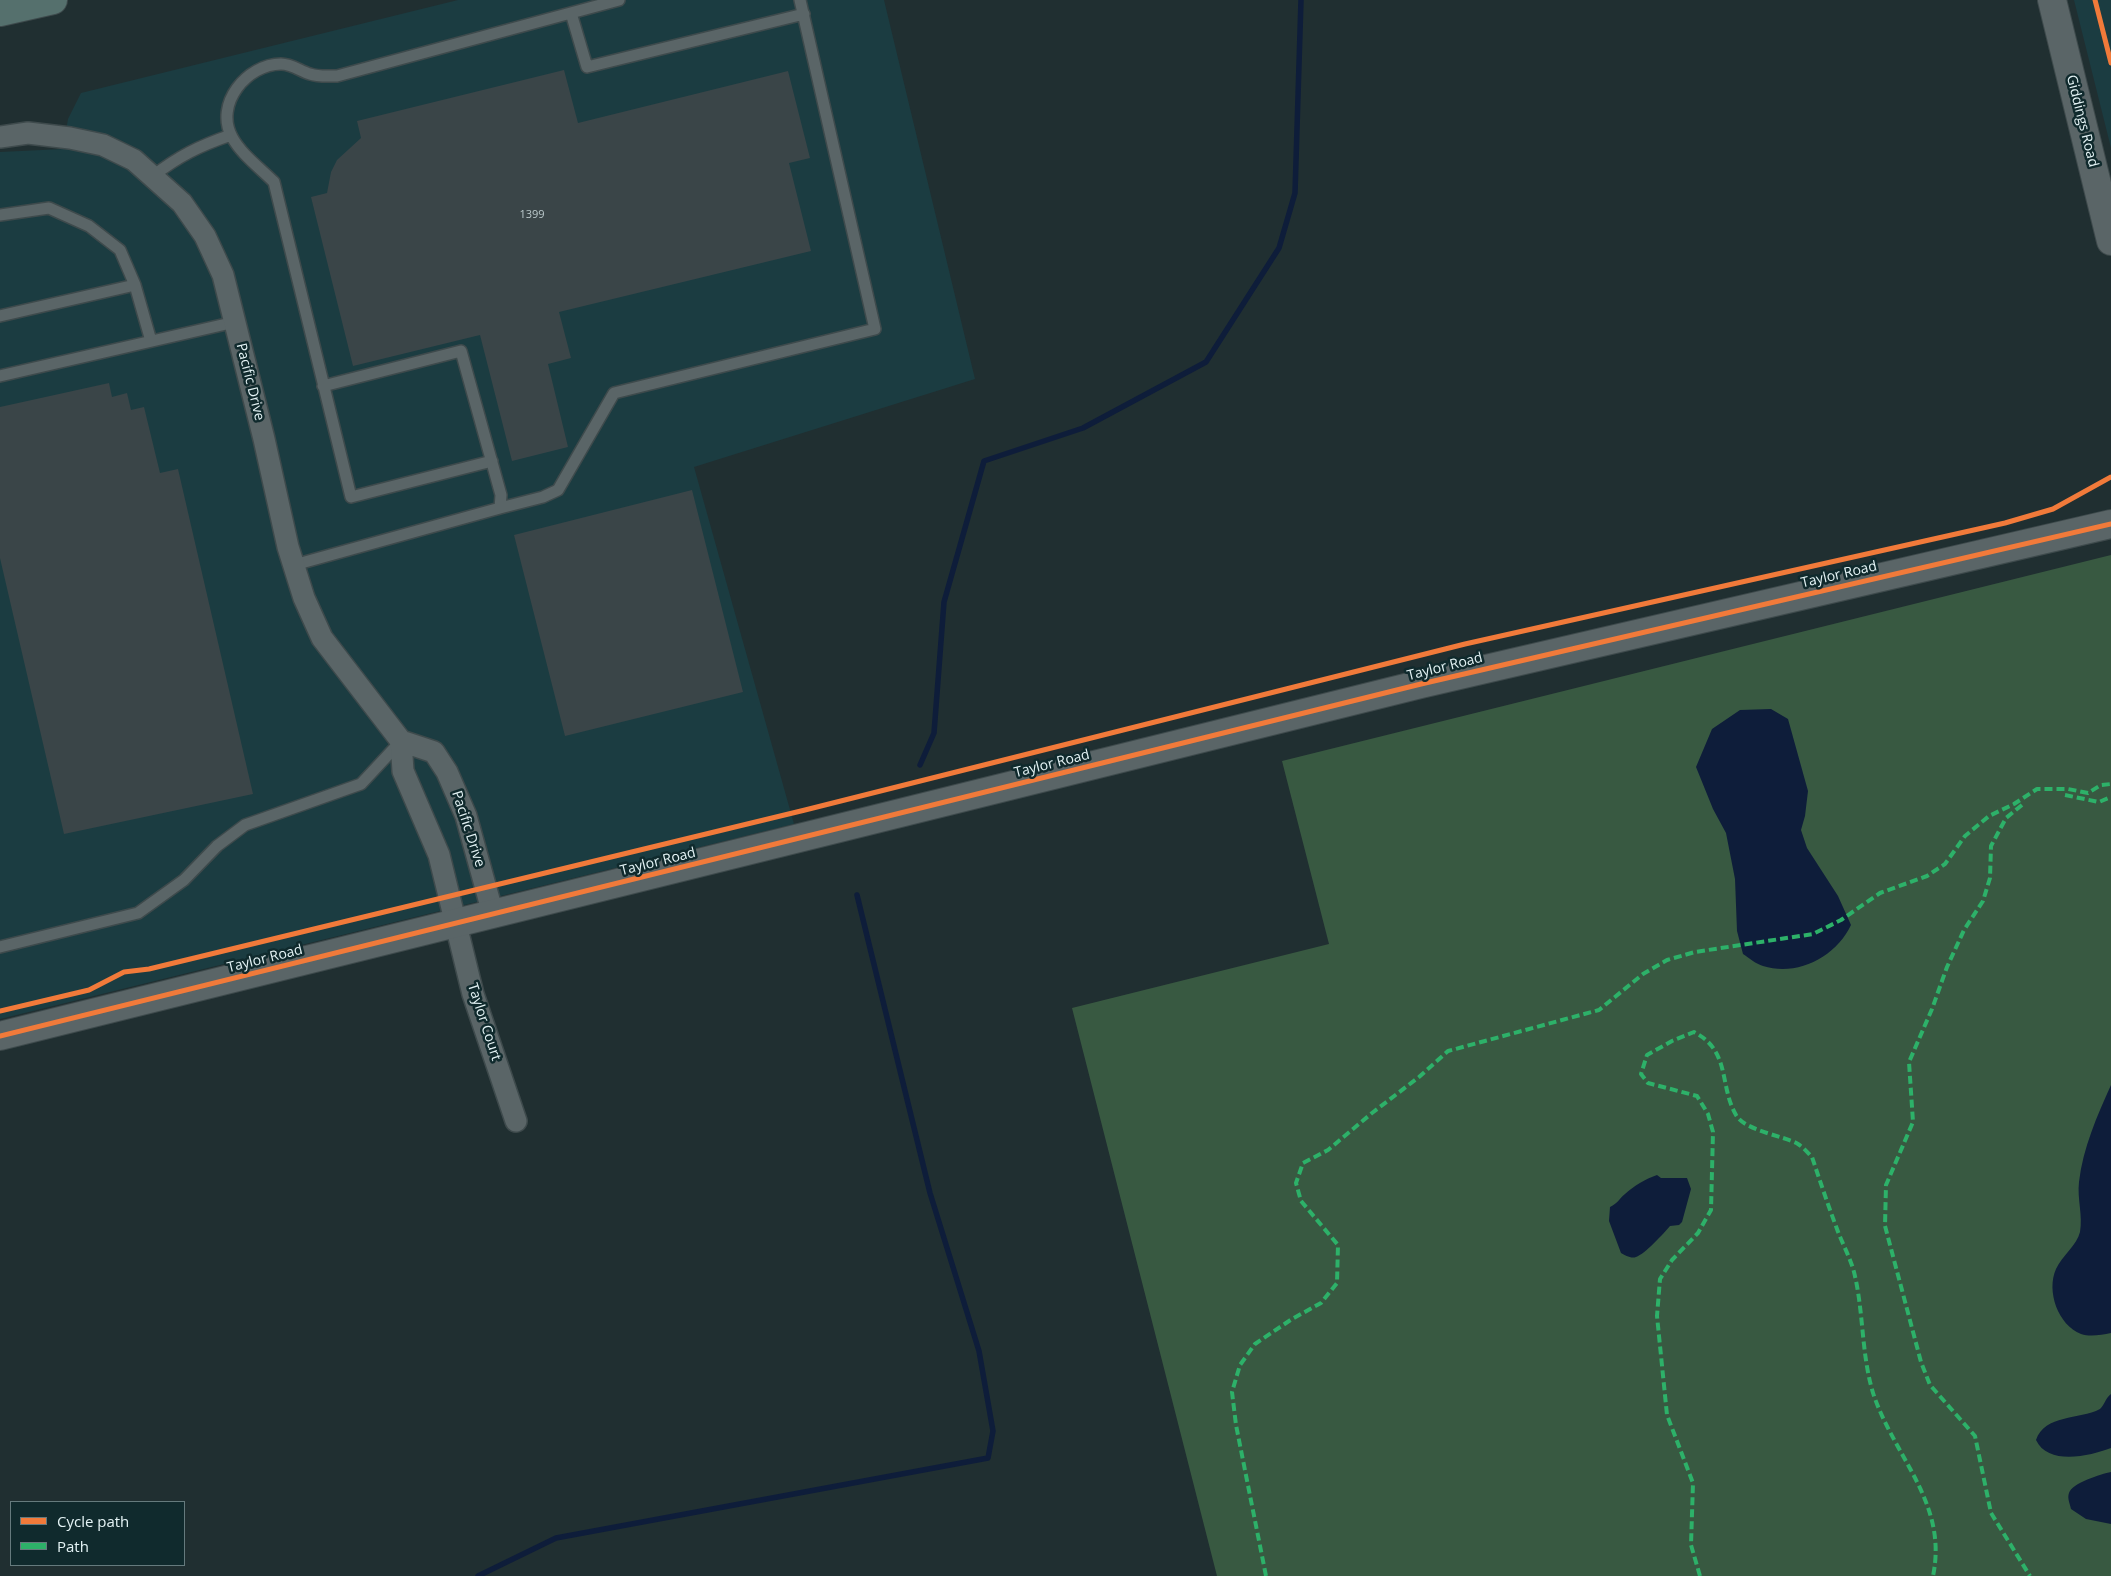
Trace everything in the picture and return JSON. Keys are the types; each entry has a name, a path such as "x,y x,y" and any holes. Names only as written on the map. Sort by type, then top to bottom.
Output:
{"highway":[{"path":"0,12 53,0"}],"street":[{"name":"Giddings Road","path":"2052,0 2111,241"},
{"name":"Pacific Drive","path":"0,137 28,133 70,138 103,145 134,160 153,176 182,204 205,236 223,275 294,565 304,598 322,638 401,741 434,752 447,772 466,816 493,914"},
{"name":"Taylor Road","path":"0,1036 1430,682 2111,524"},
{"path":"401,741 403,771 439,855 457,923"},
{"name":"Taylor Court","path":"457,923 473,994 516,1121"}],"lane":[{"path":"492,461 351,497 274,182 237,146 230,135 227,125 230,101 241,81 260,69 281,64 299,68 311,75 337,76 619,0"},
{"path":"294,565 543,497 558,490 614,393 875,329 800,0"},
{"path":"571,13 587,67 804,14"},
{"path":"153,176 175,159 197,146 230,135"},
{"path":"0,215 48,208 89,226 120,250 135,285 151,341"},
{"path":"0,316 135,285"},
{"path":"0,376 235,322"},
{"path":"323,386 461,351 501,495 500,508"},
{"path":"0,947 138,913 184,880 217,846 245,825 361,784 401,741"}],"shaded area":[{"path":"458,0 884,0 975,379 694,467 794,824 0,1019 0,152 63,149 68,119 81,93"},
{"path":"2074,0 2111,0 2111,148"}],"green space":[{"path":"2111,555 2111,1576 1217,1576 1072,1008 1329,944 1282,761"}],"water":[{"path":"1771,709 1788,719 1808,791 1801,830 1807,848 1838,896 1851,925 1836,946 1826,955 1814,962 1789,969 1763,966 1743,954 1737,931 1735,879 1726,833 1713,809 1696,767 1712,729 1740,710"},
{"path":"2111,1085 2111,1333 2088,1335 2073,1330 2060,1315 2053,1297 2052,1287 2056,1269 2076,1241 2080,1232 2079,1188 2081,1169 2091,1132"},
{"path":"1657,1175 1661,1178 1687,1178 1691,1189 1682,1222 1679,1225 1670,1226 1640,1255 1628,1256 1621,1253 1609,1221 1610,1207 1636,1186"},
{"path":"2111,1394 2111,1448 2081,1456 2059,1456 2042,1448 2036,1440 2040,1432 2055,1422 2100,1409"},
{"path":"2111,1472 2111,1524 2086,1519 2071,1509 2068,1497 2071,1489 2087,1480"}],"building":[{"path":"564,70 578,123 788,71 810,158 789,163 811,251 559,312 571,358 548,364 568,447 512,461 480,335 353,366 311,197 327,193 331,172 337,160 361,138 357,121"},
{"path":"109,383 112,397 127,393 131,410 144,407 160,473 178,469 253,794 64,834 0,558 0,407"},
{"path":"692,490 743,692 565,736 514,535"}],"waterway":[{"path":"920,765 934,733 944,602 984,461 1083,428 1206,362 1279,248 1295,193 1301,0"},
{"path":"478,1576 556,1538 988,1458 993,1431 979,1351 930,1193 857,895"}],"marked path":[{"path":"1266,1576 1236,1425 1232,1392 1240,1365 1255,1344 1292,1319 1321,1303 1337,1283 1338,1245 1301,1201 1296,1183 1303,1163 1328,1150 1419,1077 1448,1051 1599,1010 1643,974 1667,960 1695,952 1813,934 1841,920 1880,893 1927,876 1945,864 1965,836 1989,816 2014,804 2037,789 2068,789 2088,793 2101,785 2111,784"},
{"path":"2065,795 2099,802 2111,797"},
{"path":"2022,805 2006,818 1991,846 1990,878 1983,901 1964,930 1909,1062 1913,1122 1886,1185 1885,1226 1921,1362 1930,1385 1975,1436 1991,1513 2030,1576"},
{"path":"1700,1576 1691,1545 1693,1483 1667,1415 1657,1316 1660,1279 1672,1260 1698,1233 1711,1210 1713,1132 1708,1114 1697,1096 1648,1083 1641,1074 1647,1055 1672,1041 1694,1032 1706,1040 1714,1049 1719,1059 1731,1104 1741,1121 1756,1129 1798,1144 1812,1157 1854,1272 1860,1303 1867,1365 1874,1396 1883,1419 1927,1504 1933,1526 1936,1550 1933,1576"}],"cycle path":[{"path":"2095,0 2111,63"},
{"path":"0,1011 89,990 124,972 149,969 805,810 1465,644 2005,523 2053,509 2111,477"},
{"path":"0,1036 1421,684 2111,524"}]}
